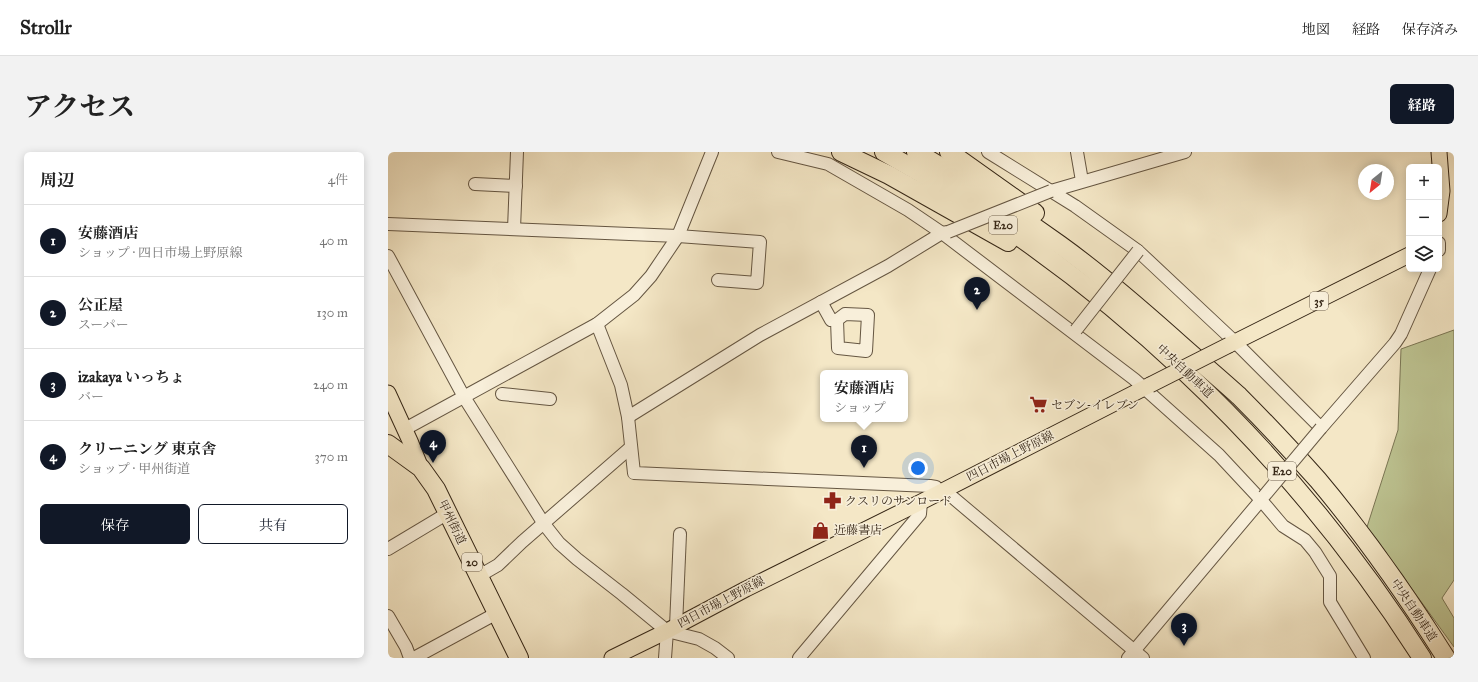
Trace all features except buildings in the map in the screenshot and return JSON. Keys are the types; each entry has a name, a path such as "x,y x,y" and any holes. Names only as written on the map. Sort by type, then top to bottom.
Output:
{"highway":[{"path":"841,152 889,175 962,217 988,230 1050,266 1114,308"},
{"name":"中央自動車道","path":"884,152 944,187 1020,237 1068,271 1159,346 1210,394 1278,466 1370,579 1422,658"},
{"name":"中央自動車道","path":"916,152 1017,215 1062,246 1131,301 1239,397 1313,476 1354,526 1392,576 1446,658"},
{"path":"949,152 1048,221 1090,253 1137,295 1239,397"},
{"name":"甲州街道","path":"388,444 421,468 436,489 519,658"}],"main road":[{"path":"1439,164 1440,152"},
{"name":"四日市場上野原線","path":"612,658 1068,426 1406,257"},
{"path":"388,393 421,468"}],"street":[{"path":"514,230 517,152"},
{"path":"405,429 597,324 634,295 651,276 678,236 712,152"},
{"path":"778,152 828,164 945,232 1148,387 1262,498 1283,526 1305,540 1315,552 1330,576 1330,602 1364,658"},
{"path":"988,152 1075,206 1138,251 1232,344 1321,428"},
{"path":"1077,152 1082,181"},
{"path":"628,417 760,335 888,266 945,232 1082,181 1185,152"},
{"path":"1431,152 1435,164"},
{"path":"475,184 516,186"},
{"path":"388,224 678,236 760,242 757,284 718,280"},
{"path":"1074,331 1138,251"},
{"path":"388,256 464,397 544,524 559,543 622,594 671,628 699,639 715,648 728,658"},
{"path":"597,324 621,385 628,417 630,448 634,473 936,487 1135,656 1262,498 1395,343 1429,272"},
{"path":"821,302 831,320 837,320"},
{"path":"502,394 550,399"},
{"path":"479,576 498,565 522,542 630,448"},
{"path":"799,658 920,514 921,502"},
{"path":"388,549 448,513"},
{"path":"665,658 671,628 680,534"},
{"path":"414,658 497,613"},
{"path":"388,616 406,647 410,658"}],"green space":[{"path":"1454,330 1454,580 1442,598 1454,618 1454,647 1367,527 1398,430 1401,349"}],"place":[{"name":"公正屋","path":"977,310"},
{"name":"セブン-イレブン","path":"1038,405"},
{"name":"クリーニング 東京舎","path":"433,463"},
{"name":"安藤酒店","path":"864,468"},
{"name":"クスリのサンロード","path":"832,501"},
{"name":"近藤書店","path":"821,530"},
{"name":"izakaya いっちょ","path":"1184,646"}]}
